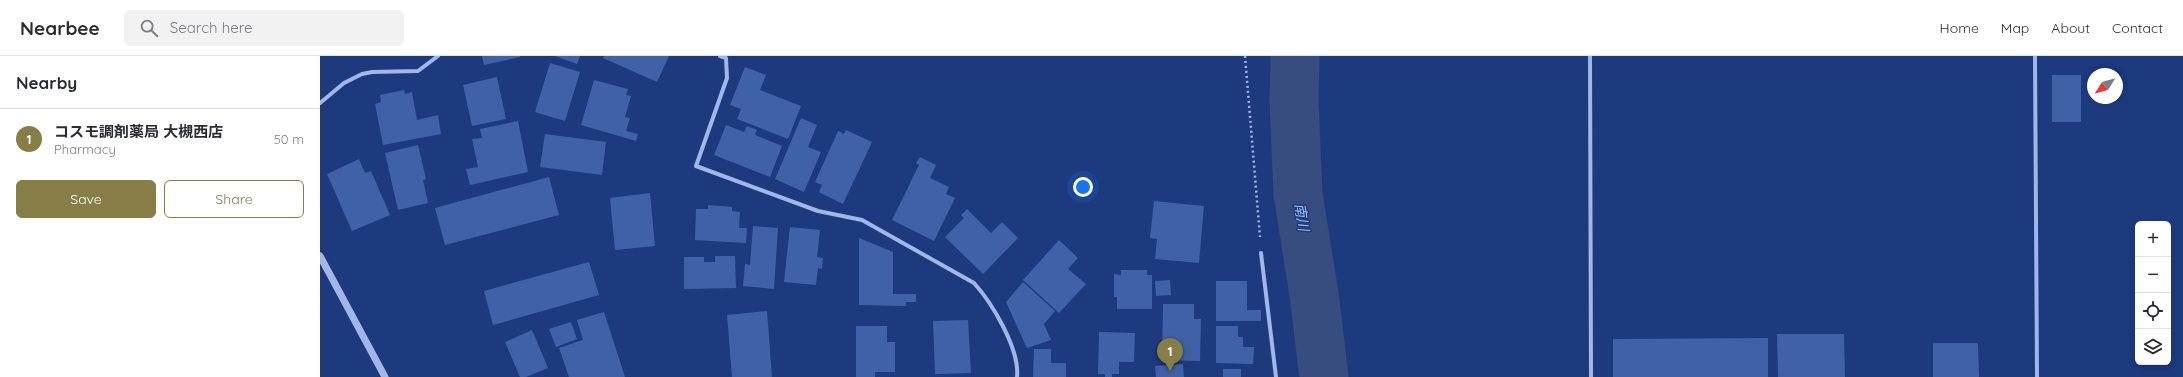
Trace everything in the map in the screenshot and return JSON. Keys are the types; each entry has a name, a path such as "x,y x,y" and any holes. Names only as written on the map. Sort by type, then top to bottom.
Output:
{"street":[{"path":"320,103 344,83 362,74 372,72 418,71 438,56"},
{"path":"720,56 726,58 727,78 696,166 818,210 862,220 974,283 984,295 1006,332 1016,362 1017,377"},
{"path":"1590,56 1591,377"},
{"path":"2035,56 2037,377"},
{"path":"1262,254 1276,377"},
{"path":"320,256 385,377"}],"path":[{"path":"1245,56 1262,254"}],"building":[{"path":"482,56 520,56 520,57 484,65"},
{"path":"555,56 580,56 577,64"},
{"path":"604,56 669,56 657,82 603,58"},
{"path":"550,63 580,72 565,121 535,112"},
{"path":"745,67 766,75 760,90 801,106 788,139 737,119 741,109 730,105"},
{"path":"2052,75 2081,75 2081,122 2052,122"},
{"path":"497,77 506,119 472,126 463,85"},
{"path":"594,80 628,89 626,95 631,96 625,117 630,118 626,131 638,134 636,141 581,125"},
{"path":"404,90 405,94 412,92 417,120 438,115 441,134 383,145 375,104 381,102 380,95"},
{"path":"801,118 817,125 808,147 821,152 804,192 775,179"},
{"path":"518,121 528,172 470,185 466,169 478,167 472,139 482,138 480,129"},
{"path":"726,125 744,132 747,126 757,130 755,135 782,146 770,177 714,155"},
{"path":"846,130 872,142 843,204 819,192 822,185 815,182 838,131 844,134"},
{"path":"545,134 606,142 602,175 540,167"},
{"path":"418,145 426,179 423,180 428,203 398,210 385,153"},
{"path":"920,157 936,165 930,178 949,187 946,194 955,198 934,241 892,220 919,165 916,163"},
{"path":"359,159 365,173 371,171 390,215 352,231 327,174"},
{"path":"549,177 559,215 445,245 435,208"},
{"path":"650,193 655,246 615,250 610,198"},
{"path":"1154,201 1204,206 1199,263 1155,259 1157,239 1150,238"},
{"path":"708,205 732,207 732,211 740,212 739,228 747,228 746,243 695,240 696,209 708,209"},
{"path":"967,209 991,233 1002,222 1018,238 983,274 945,237 964,218 961,215"},
{"path":"753,226 778,228 774,289 743,286 745,264 750,265"},
{"path":"790,227 820,230 817,257 823,258 822,269 818,268 816,285 784,282"},
{"path":"859,238 893,252 893,294 916,294 916,302 906,302 906,306 859,305"},
{"path":"1059,240 1078,258 1068,269 1086,284 1059,313 1023,280"},
{"path":"715,256 735,256 736,288 684,289 684,257 704,257 704,262 715,262"},
{"path":"589,262 599,295 493,325 484,291"},
{"path":"1121,270 1147,270 1147,275 1152,275 1152,309 1117,309 1117,297 1114,297 1114,274 1121,275"},
{"path":"1170,280 1171,295 1156,296 1155,281"},
{"path":"1216,281 1247,281 1247,310 1261,310 1261,321 1216,321"},
{"path":"1023,282 1055,311 1044,324 1051,340 1027,348 1006,302"},
{"path":"1163,304 1194,304 1194,319 1201,319 1200,361 1162,360"},
{"path":"767,311 772,377 732,377 727,315"},
{"path":"604,312 625,377 569,377 559,348 583,340 577,320"},
{"path":"968,320 971,373 935,374 933,321"},
{"path":"571,322 577,339 556,347 549,329"},
{"path":"856,326 887,326 887,342 895,342 895,372 875,372 875,377 856,377"},
{"path":"1216,326 1238,326 1238,337 1243,337 1243,347 1254,347 1253,364 1216,363"},
{"path":"532,330 548,368 526,377 520,377 505,342"},
{"path":"1099,332 1135,333 1134,362 1119,362 1119,374 1112,374 1112,377 1105,377 1105,374 1098,374"},
{"path":"1777,334 1844,334 1845,377 1778,377"},
{"path":"1768,338 1768,377 1613,377 1613,339"},
{"path":"1933,343 1978,343 1979,377 1933,377"},
{"path":"1034,349 1051,349 1051,363 1066,363 1066,377 1033,377"},
{"path":"1183,364 1184,377 1156,377 1155,366"},
{"path":"1223,369 1241,369 1241,377 1223,377"}],"waterway":[{"name":"南川","path":"1295,56 1294,100 1298,194 1314,294 1324,377"}],"place":[{"name":"コスモ調剤薬局 大槻西店","path":"1170,371"}]}
